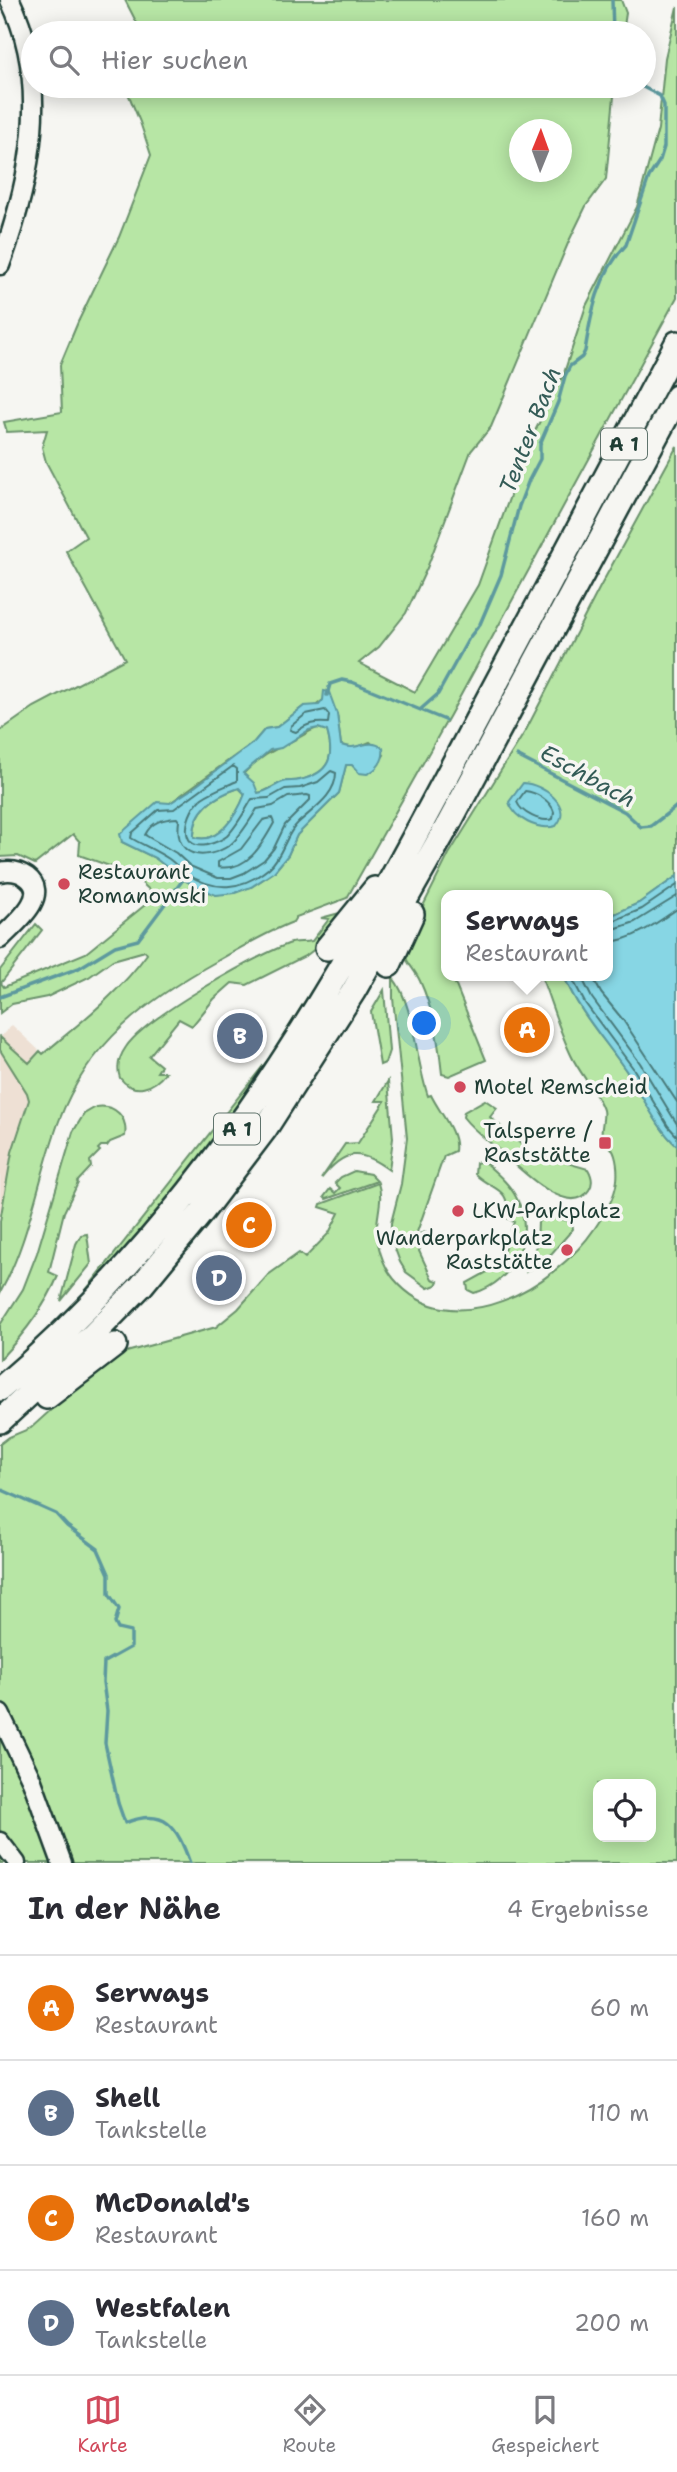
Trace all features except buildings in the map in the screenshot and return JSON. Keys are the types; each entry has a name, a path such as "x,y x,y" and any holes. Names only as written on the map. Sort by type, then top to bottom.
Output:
{"highway":[{"name":"A 1","path":"0,1421 133,1294 225,1183 265,1129 353,992 414,862 677,343"},
{"name":"A 1","path":"0,1389 75,1321 124,1271 204,1174 248,1115 414,862 449,823 677,397"},
{"path":"327,948 369,895 414,862"},
{"path":"389,965 412,914 414,862"},
{"path":"0,1373 39,1332"},
{"path":"0,1431 7,1430 115,1345"}],"main road":[{"path":"10,0 21,24"},
{"path":"0,265 25,183 30,154 33,98"},
{"path":"0,872 9,870 22,874 31,881 35,890 31,906 4,934"},
{"path":"0,1714 32,1781 62,1863"}],"street":[{"path":"0,1841 17,1863"}],"shaded area":[{"path":"12,1025 43,1054 12,1152 0,1221 0,1037"}],"green space":[{"path":"125,0 621,0 626,13 625,21 136,21"},
{"path":"677,7 677,297 450,715 347,898 296,917 293,922 191,976 144,1008 103,1046 71,1093 59,1121 19,1252 0,1293 0,1221 12,1152 29,1100 0,1050 0,1037 29,1063 40,1051 43,1054 98,1007 124,982 147,954 145,951 113,960 89,977 47,997 12,1004 0,1013 0,970 36,924 42,930 1,983 4,987 86,953 156,896 132,874 79,855 80,842 73,834 35,864 18,856 0,857 0,731 34,707 125,659 66,551 86,537 46,462 42,447 47,430 7,432 4,422 62,412 60,365 119,237 151,155 130,98 614,98 606,179 586,206 569,241 491,427 471,451 427,568 406,613 379,647 359,663 415,692 478,585 529,443 564,373 586,306 637,207 658,129 665,58","holes":["323,700 337,714 341,745 355,748 370,742 384,755 372,772 346,765 339,793 297,835 288,855 274,872 251,887 216,895 182,879 155,858 122,842 170,803 254,742 265,729 277,727 304,706 314,707"]},
{"path":"677,446 677,876 639,903 613,915 613,890 441,890 441,981 454,981 486,1060 449,1076 442,1074 432,1015 420,981 405,956 403,946 449,854 526,730"},
{"path":"318,728 327,731 330,749 330,757 323,769 310,777 283,782 258,793 243,774 269,753"},
{"path":"239,788 245,794 226,826 211,837 194,837 201,811 222,795"},
{"path":"347,911 325,941 307,955 247,985 232,983 214,999 192,1026 179,1019 149,1056 161,1066 157,1072 166,1072 156,1082 138,1088 131,1087 120,1078 118,1066 126,1047 155,1020 250,962 288,944 312,941 329,919 321,918"},
{"path":"393,978 406,1002 428,1096 431,1095 447,1122 455,1144 455,1151 444,1156 416,1235 426,1232 419,1251 432,1279 438,1281 436,1285 428,1288 406,1272 391,1238 391,1223 401,1184 407,1138"},
{"path":"543,981 566,981 585,1015 629,1075 663,1130 677,1146 677,1863 0,1863 0,1444 31,1428 73,1390 123,1353 216,1327 238,1309 268,1275 299,1253 305,1258 329,1233 339,1213 320,1207 321,1204 378,1183 380,1199 377,1232 381,1254 394,1279 418,1299 444,1308 473,1308 502,1301 530,1288 578,1250 609,1205 617,1180 614,1152 602,1137 601,1104 571,1055"},
{"path":"312,990 249,1093 173,1197 88,1292 86,1290 270,1057"},
{"path":"384,990 389,1051 385,1063 380,1065 371,1012"},
{"path":"388,1081 393,1138 389,1170 370,1158 353,1155 338,1162 321,1179 345,1144 358,1143 385,1101 376,1101"},
{"path":"485,1100 497,1108 490,1117 530,1152 588,1169 592,1180 589,1190 580,1198 569,1199 556,1195 517,1167 463,1117 464,1112"},
{"path":"96,1107 109,1108 119,1113 124,1123 125,1136 107,1146 101,1146 98,1149 100,1151 90,1161 91,1167 77,1182 64,1212 49,1272 58,1276 33,1320 0,1359 0,1325 23,1289 37,1253 73,1132 84,1114"},
{"path":"483,1161 513,1192 522,1212 524,1226 518,1255 510,1268 500,1279 474,1293 468,1290 467,1283 498,1266 514,1222 507,1218 503,1194 475,1174 476,1163"},
{"path":"354,1171 370,1174 377,1181 326,1199 324,1197 330,1189 335,1193 340,1188 335,1183"},
{"path":"547,1215 572,1222 573,1229 552,1253 527,1271 537,1243 538,1222"},
{"path":"87,1234 91,1264 61,1301 76,1244 81,1235"}],"water":[{"path":"324,691 329,692 337,714 341,745 377,745 383,748 383,757 377,767 367,774 359,773 352,765 346,765 339,793 297,835 288,855 274,872 251,887 235,893 216,895 182,879 155,858 122,842 120,834 157,802 170,803 254,742 265,729 277,727 304,706 319,705","holes":["318,728 327,731 330,749 330,757 323,769 310,777 283,782 258,793 254,783 243,773 270,750 281,748 309,730","239,788 245,794 226,826 211,837 194,837 201,811 222,795"]},
{"path":"523,783 539,787 554,797 561,811 561,818 556,826 535,825 516,814 509,802"},
{"path":"677,876 677,1146 585,1015 566,981 613,981 613,915 639,903"}],"waterway":[{"name":"Tenter Bach","path":"612,0 613,21"},
{"name":"Tenter Bach","path":"421,709 438,694 469,638 480,624 501,575 519,506 540,459 540,444 558,402 565,376 570,366 582,357 585,351 593,308 602,281 616,256 626,245 649,177 660,160 664,147 664,105 656,94"},
{"name":"Eschbach","path":"327,695 330,684 342,680 352,682 445,720"},
{"name":"Eschbach","path":"517,756 625,812 641,827 651,826 677,806"},
{"name":"Eschbach","path":"0,997 79,968 115,946 138,940 185,877"},
{"path":"0,1489 56,1514 67,1526 98,1549 109,1574 109,1594 119,1609 115,1623 118,1629 131,1632 131,1647 104,1662 103,1682 107,1711 105,1743 118,1803 125,1823 151,1817 168,1824 175,1830 190,1863"}],"place":[{"name":"Restaurant Romanowski","path":"64,884"},
{"name":"Serways","path":"527,1030"},
{"name":"Shell","path":"240,1036"},
{"name":"Motel Remscheid","path":"460,1087"},
{"name":"Talsperre / Raststätte","path":"605,1143"},
{"name":"LKW-Parkplatz","path":"458,1211"},
{"name":"McDonald's","path":"249,1225"},
{"name":"Wanderparkplatz Raststätte","path":"567,1250"},
{"name":"Westfalen","path":"219,1278"}]}
